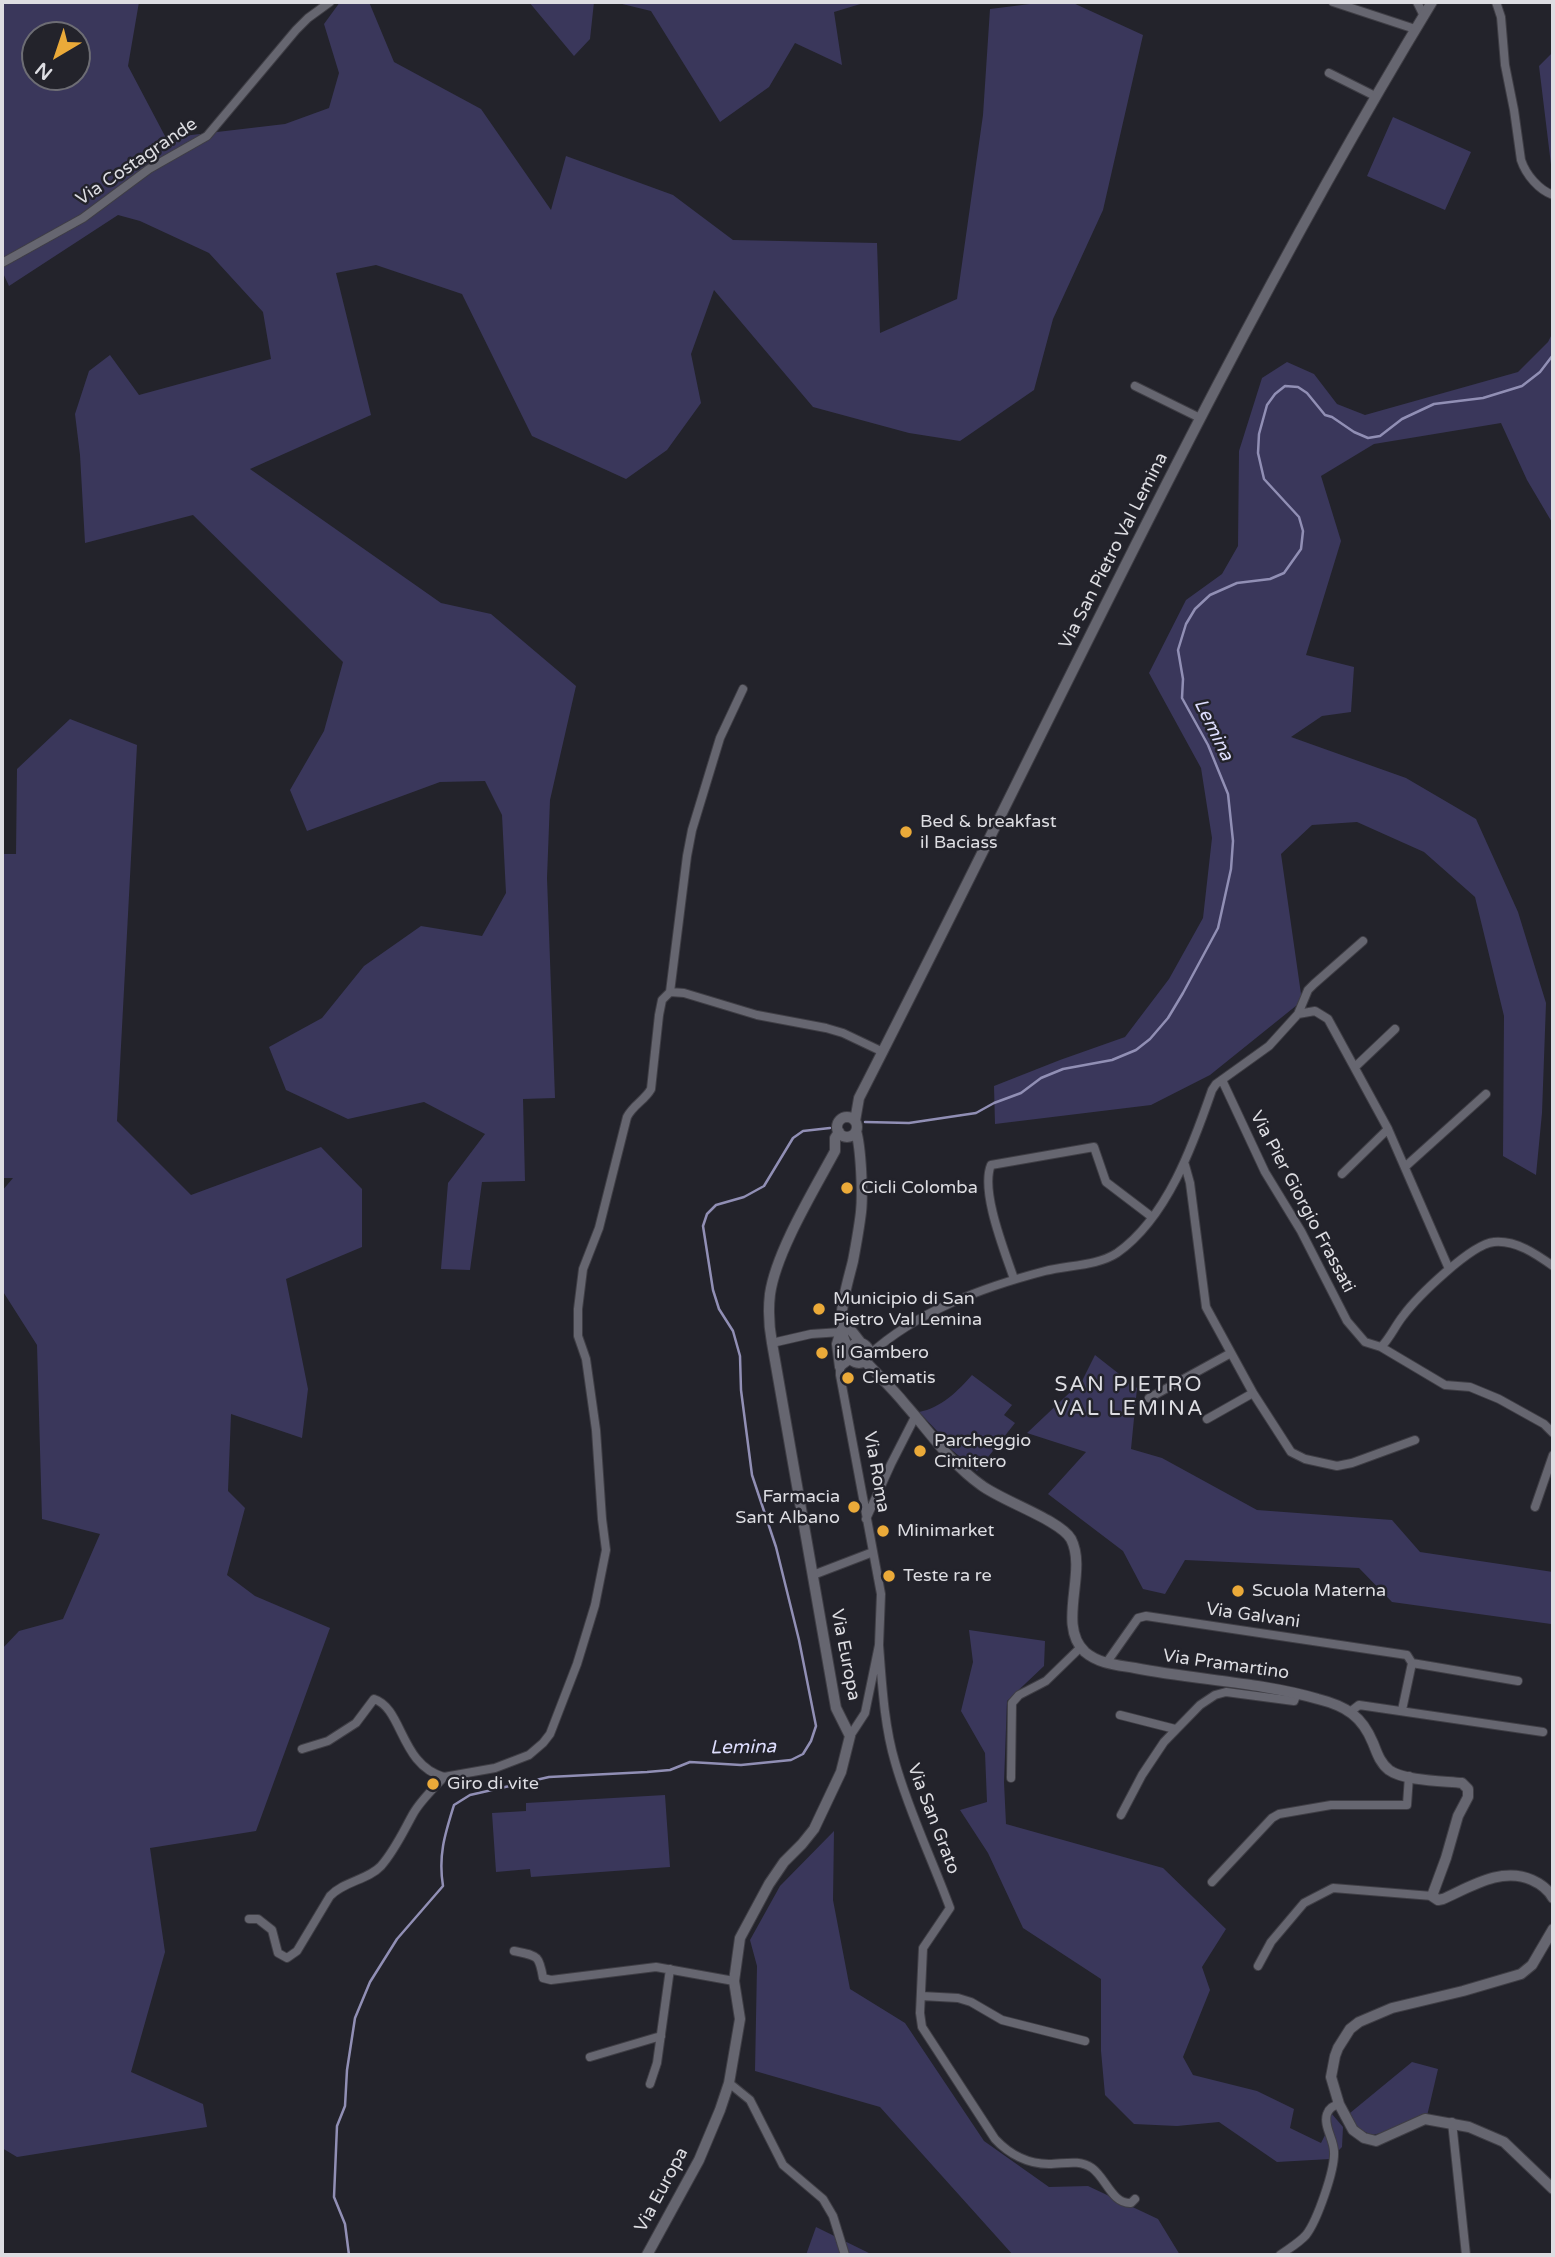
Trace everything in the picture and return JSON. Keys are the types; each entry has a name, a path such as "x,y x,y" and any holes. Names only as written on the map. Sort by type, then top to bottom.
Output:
{"street":[{"name":"Via Costagrande","path":"2,263 83,218 149,169 207,136 296,30 330,2"},
{"path":"1333,2 1415,29"},
{"path":"1417,2 1424,16"},
{"name":"Via San Pietro Val Lemina","path":"850,1132 859,1098 1200,418 1375,96 1432,2"},
{"path":"1496,2 1501,17 1505,65 1521,160 1541,188 1553,195"},
{"path":"1329,73 1375,96"},
{"path":"1135,386 1200,418"},
{"path":"302,1749 328,1741 356,1723 374,1699 380,1701 388,1710 407,1747 420,1764 444,1777 495,1768 529,1755 538,1749 550,1734 590,1625 606,1550 596,1430 586,1359 578,1336 583,1269 598,1228 627,1117 651,1089 659,1015 662,1000 670,992 692,830 720,738 743,689"},
{"path":"850,1132 858,1149 862,1185 861,1213 854,1257 841,1306 844,1343 856,1363 865,1351 960,1300 1014,1279 1107,1258 1127,1245 1152,1217 1185,1165 1212,1090 1269,1046 1298,1014 1308,990 1363,941"},
{"path":"670,992 684,993 757,1015 826,1028 883,1052"},
{"path":"1298,1014 1315,1011 1328,1019 1406,1166 1449,1269"},
{"path":"1354,1067 1395,1029"},
{"name":"Via Pier Giorgio Frassati","path":"1222,1080 1265,1172 1301,1231 1347,1321 1365,1342 1381,1347 1445,1385 1470,1387 1499,1399 1544,1424 1553,1433"},
{"path":"1406,1166 1486,1094"},
{"name":"Via San Pietro Val Lemina","path":"850,1132 847,1116 842,1118 846,1109 859,1098"},
{"path":"1342,1174 1388,1129"},
{"name":"Via Europa","path":"647,2255 699,2160 729,2083 740,2019 734,1981 740,1938 769,1884 784,1862 814,1829 841,1772 850,1736 836,1708 772,1343 769,1310 774,1277 803,1211 835,1151 840,1149 850,1132"},
{"path":"1014,1279 993,1217 988,1173 991,1165 1094,1147 1106,1182 1152,1217"},
{"path":"1185,1165 1190,1183 1206,1307 1253,1393 1291,1452 1304,1459 1337,1465 1352,1463 1415,1440"},
{"path":"1381,1347 1409,1309 1449,1269 1482,1245 1509,1242 1553,1266"},
{"path":"772,1343 842,1326"},
{"path":"842,1326 865,1351 939,1446 980,1485 999,1498 1058,1526 1070,1539 1075,1555 1073,1627 1081,1647 1046,1681 1018,1695 1012,1703 1011,1778"},
{"path":"840,1371 837,1344 842,1326"},
{"path":"840,1371 853,1345 865,1351"},
{"path":"1149,1398 1231,1353"},
{"name":"Via Roma","path":"840,1371 881,1594 879,1645 865,1713 850,1736"},
{"path":"1206,1419 1253,1393"},
{"path":"866,1519 915,1417"},
{"path":"1535,1507 1553,1455"},
{"path":"813,1575 873,1552"},
{"name":"Via Galvani","path":"1107,1662 1138,1618 1146,1616 1407,1655 1412,1663"},
{"name":"Via San Grato","path":"879,1645 894,1759 950,1909 923,1948 920,1960 919,2013 924,2034 999,2143 1029,2161 1048,2164 1080,2162 1099,2175 1117,2200 1131,2203 1135,2199"},
{"name":"Via Pramartino","path":"1081,1647 1091,1656 1107,1662 1158,1673 1297,1693 1331,1703 1363,1722 1385,1766 1394,1773 1465,1785 1469,1793 1458,1816 1432,1896"},
{"path":"1402,1710 1412,1663 1518,1681"},
{"path":"1121,1815 1151,1761 1175,1729 1200,1705 1220,1693 1294,1701 1297,1693"},
{"path":"1350,1712 1359,1705 1544,1732"},
{"path":"1120,1715 1175,1729"},
{"path":"1212,1882 1267,1821 1279,1814 1331,1805 1407,1805 1409,1776"},
{"path":"250,1919 258,1919 272,1930 278,1953 286,1958 292,1956 330,1896 337,1889 382,1865 406,1830 414,1812 444,1777"},
{"path":"1258,1966 1271,1942 1304,1903 1333,1888 1432,1896 1438,1900 1508,1874 1526,1877 1545,1887 1553,1898"},
{"path":"1553,1928 1532,1965 1521,1974 1392,2008 1359,2022 1344,2038 1335,2056 1331,2077 1339,2104 1357,2135 1376,2141 1425,2119 1452,2122 1498,2138 1553,2189"},
{"path":"514,1951 535,1955 540,1960 543,1978 551,1980 639,1968 670,1969 734,1981"},
{"path":"650,2084 661,2036 670,1969"},
{"path":"921,1996 958,1998 1002,2021 1085,2041"},
{"path":"590,2057 661,2036"},
{"path":"729,2083 750,2100 783,2165 823,2199 834,2216 843,2240 845,2255"},
{"path":"1280,2255 1300,2240 1315,2222 1327,2186 1334,2152 1326,2122 1327,2113 1331,2107 1339,2104"},
{"path":"1452,2122 1466,2255"}],"shaded area":[{"path":"2,2 139,2 128,66 166,138 285,124 329,108 339,73 324,24 340,2 369,2 394,62 481,109 551,210 566,156 673,195 733,240 877,243 880,333 957,299 983,115 990,9 1046,2 1071,2 1143,35 1103,210 1053,319 1034,390 960,441 909,433 813,407 714,290 691,354 701,403 667,450 626,479 532,436 462,294 376,265 336,273 371,415 250,469 441,603 491,614 576,686 550,800 547,878 555,1098 523,1099 525,1181 482,1182 470,1270 441,1269 448,1183 485,1134 424,1102 348,1119 286,1090 269,1047 322,1018 364,966 421,926 482,936 506,893 502,815 485,781 440,782 307,831 290,790 324,731 343,662 193,515 85,543 75,414 89,371 110,355 139,395 271,359 263,312 209,253 140,221 118,215 9,286 2,271"},
{"path":"529,2 594,2 590,39 574,56"},
{"path":"614,2 867,2 834,12 842,65 795,43 769,87 720,122 651,11"},
{"path":"1553,52 1553,181 1539,66"},
{"path":"1393,117 1471,152 1445,210 1367,176"},
{"path":"1553,332 1553,524 1527,480 1501,423 1374,444 1321,476 1341,541 1306,655 1354,667 1351,712 1322,716 1291,737 1406,778 1476,819 1518,912 1546,1003 1542,1113 1536,1175 1503,1156 1504,1016 1475,897 1424,852 1357,822 1312,825 1281,854 1302,1001 1210,1075 1151,1105 995,1124 994,1086 1125,1037 1169,979 1203,918 1212,838 1201,768 1149,673 1186,600 1222,574 1238,546 1239,451 1262,378 1287,362 1314,374 1337,404 1365,415 1518,372 1548,342"},
{"path":"70,719 137,745 117,1121 191,1195 321,1147 362,1189 362,1247 286,1279 308,1389 302,1438 231,1414 228,1491 245,1508 227,1575 255,1596 330,1628 256,1831 150,1848 165,1952 131,2072 203,2104 207,2127 17,2157 2,2148 2,1649 19,1631 63,1619 100,1534 42,1519 37,1345 2,1290 2,1191 13,1178 2,1178 2,854 16,854 17,769"},
{"path":"1095,1355 1137,1388 1131,1449 1162,1458 1257,1510 1392,1520 1420,1552 1553,1572 1553,1635 1551,1624 1392,1602 1359,1568 1185,1560 1165,1594 1143,1589 1123,1551 1048,1494 1086,1452 1027,1433 1082,1381"},
{"path":"972,1375 1012,1405 1004,1415 1015,1423 977,1471 935,1436 938,1432 919,1412 942,1403"},
{"path":"969,1630 1045,1641 1044,1666 1007,1701 1004,1782 1006,1824 1163,1868 1226,1929 1202,1967 1210,1990 1183,2057 1193,2075 1257,2091 1294,2109 1290,2128 1321,2143 1326,2133 1323,2111 1326,2107 1343,2127 1342,2147 1330,2159 1277,2162 1219,2122 1177,2126 1134,2124 1105,2095 1101,2051 1101,1979 1023,1928 988,1853 960,1810 987,1802 985,1753 961,1711 973,1662"},
{"path":"665,1795 670,1867 531,1877 530,1869 496,1872 492,1813 526,1811 526,1803"},
{"path":"834,1831 833,1900 850,1989 905,2023 984,2141 1049,2187 1088,2186 1158,2219 1180,2255 1013,2255 880,2107 755,2071 757,1966 750,1940 780,1886"},
{"path":"1412,2062 1438,2069 1427,2116 1372,2135 1358,2129 1350,2113"},
{"path":"816,2227 873,2255 806,2255"}],"waterway":[{"name":"Lemina","path":"865,1122 909,1123 976,1113 1021,1093 1041,1078 1063,1069 1112,1060 1136,1050 1150,1039 1168,1018 1183,993 1218,928 1231,869 1233,841 1228,794 1208,745 1182,698 1183,679 1178,650 1186,624 1195,609 1210,595 1237,583 1270,579 1284,573 1301,549 1303,531 1299,517 1264,479 1258,453 1259,434 1267,405 1275,394 1285,386 1298,387 1307,393 1325,415 1368,438 1380,436 1402,419 1434,404 1483,398 1522,386 1540,372 1553,355"},
{"name":"Lemina","path":"349,2255 345,2224 334,2197 337,2126 345,2106 355,2018 370,1982 397,1939 443,1886 442,1854 454,1805 470,1795 549,1777 670,1770 690,1762 741,1765 791,1760 803,1754 811,1741 816,1726 799,1640 776,1547 752,1475 741,1390 740,1356 733,1331 719,1309 713,1290 703,1226 707,1214 716,1205 744,1197 764,1186 793,1138 803,1131 830,1128"}],"place":[{"name":"Bed & breakfast il Baciass","path":"906,832"},
{"name":"Cicli Colomba","path":"847,1188"},
{"name":"Municipio di San Pietro Val Lemina","path":"819,1309"},
{"name":"il Gambero","path":"822,1353"},
{"name":"Clematis","path":"848,1378"},
{"name":"Parcheggio Cimitero","path":"920,1451"},
{"name":"Farmacia Sant Albano","path":"854,1507"},
{"name":"Minimarket","path":"883,1531"},
{"name":"Teste ra re","path":"889,1576"},
{"name":"Scuola Materna","path":"1238,1591"},
{"name":"Giro di vite","path":"433,1784"}],"district":[{"name":"SAN PIETRO VAL LEMINA","path":"1129,1397"}]}
